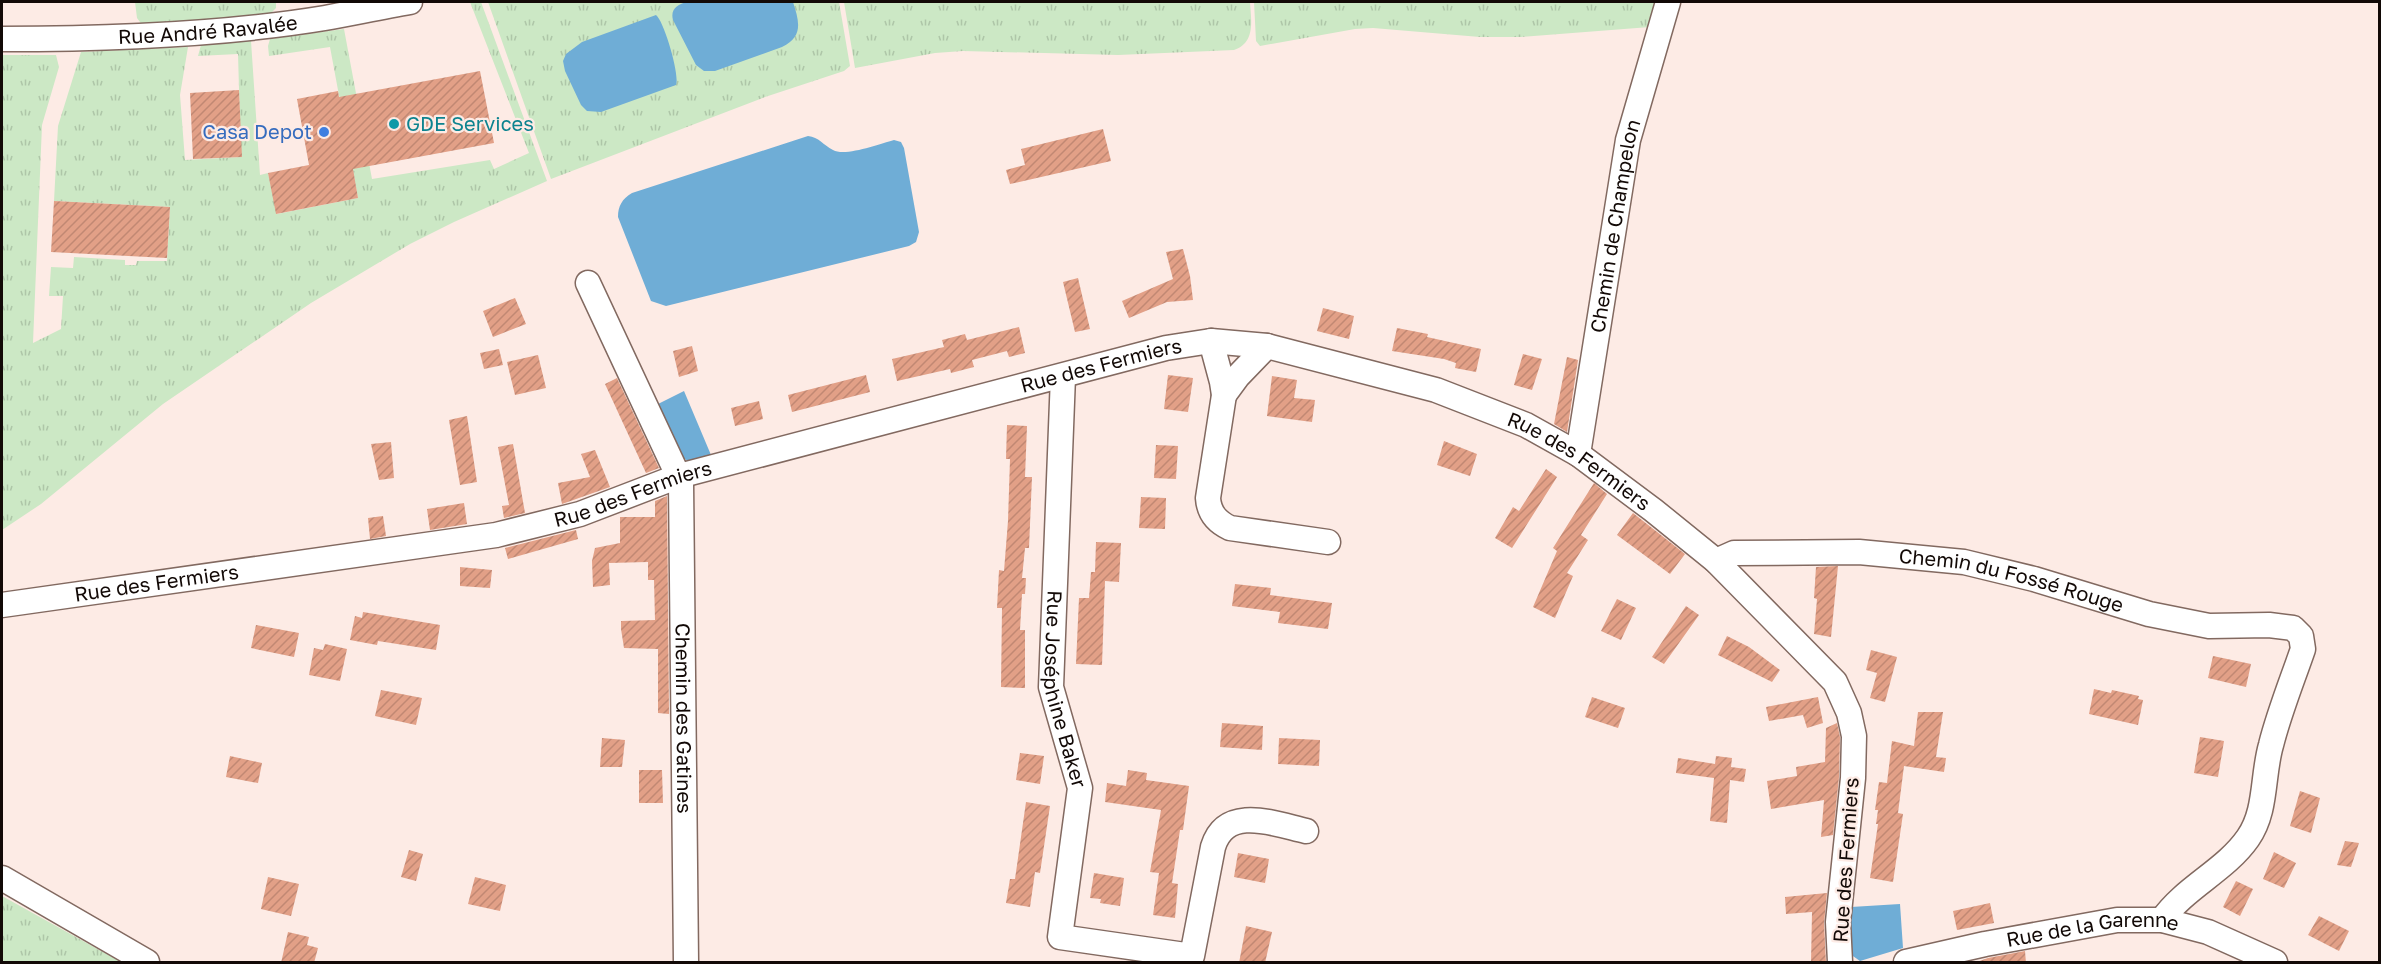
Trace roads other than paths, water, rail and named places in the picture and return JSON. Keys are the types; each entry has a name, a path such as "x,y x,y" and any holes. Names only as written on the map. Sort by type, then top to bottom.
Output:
{"street":[{"name":"Rue André Ravalée","path":"2,39 130,36 243,28 323,18 410,2"},
{"name":"Chemin de Champelon","path":"1578,454 1628,140 1668,2"},
{"path":"588,283 679,476"},
{"name":"Rue des Fermiers","path":"2,605 496,535 580,514 679,476 1166,348 1211,341 1268,346 1436,390 1526,425 1578,454 1716,561 1835,682 1849,713 1854,736 1853,778 1838,922 1840,963"},
{"path":"1211,341 1224,395 1208,498 1212,513 1222,524 1230,528 1328,542"},
{"path":"1224,395 1238,376 1268,346"},
{"name":"Rue Joséphine Baker","path":"1063,376 1051,687 1080,788 1060,937 1192,956 1213,846 1220,831 1242,819 1306,831"},
{"name":"Chemin des Gatines","path":"679,476 681,482 686,963"},
{"name":"Chemin du Fossé Rouge","path":"1716,561 1734,553 1859,552 1965,562 2034,579 2149,614 2209,626 2269,625 2292,628 2301,636 2303,649 2270,746 2259,818 2248,838 2232,856 2171,907 2162,920"},
{"path":"2,878 147,963"},
{"name":"Rue de la Garenne","path":"1906,963 1985,944 2117,920 2162,920 2208,932 2247,948 2275,963"}],"water":[{"path":"687,2 793,2 798,22 797,33 789,43 782,47 715,71 704,71 696,65 673,20 676,8"},
{"path":"656,15 670,48 676,71 676,85 601,112 587,111 581,105 565,71 563,61 566,54 582,42"},
{"path":"808,136 838,152 862,149 894,140 901,142 919,232 916,242 909,246 666,306 651,301 618,217 621,203 632,193"},
{"path":"684,391 711,455 688,461 678,455 656,405"},
{"path":"1900,904 1903,948 1860,961 1850,954 1851,907"}],"place":[{"name":"GDE Services","path":"394,124"},
{"name":"Casa Depot","path":"324,132"}]}
